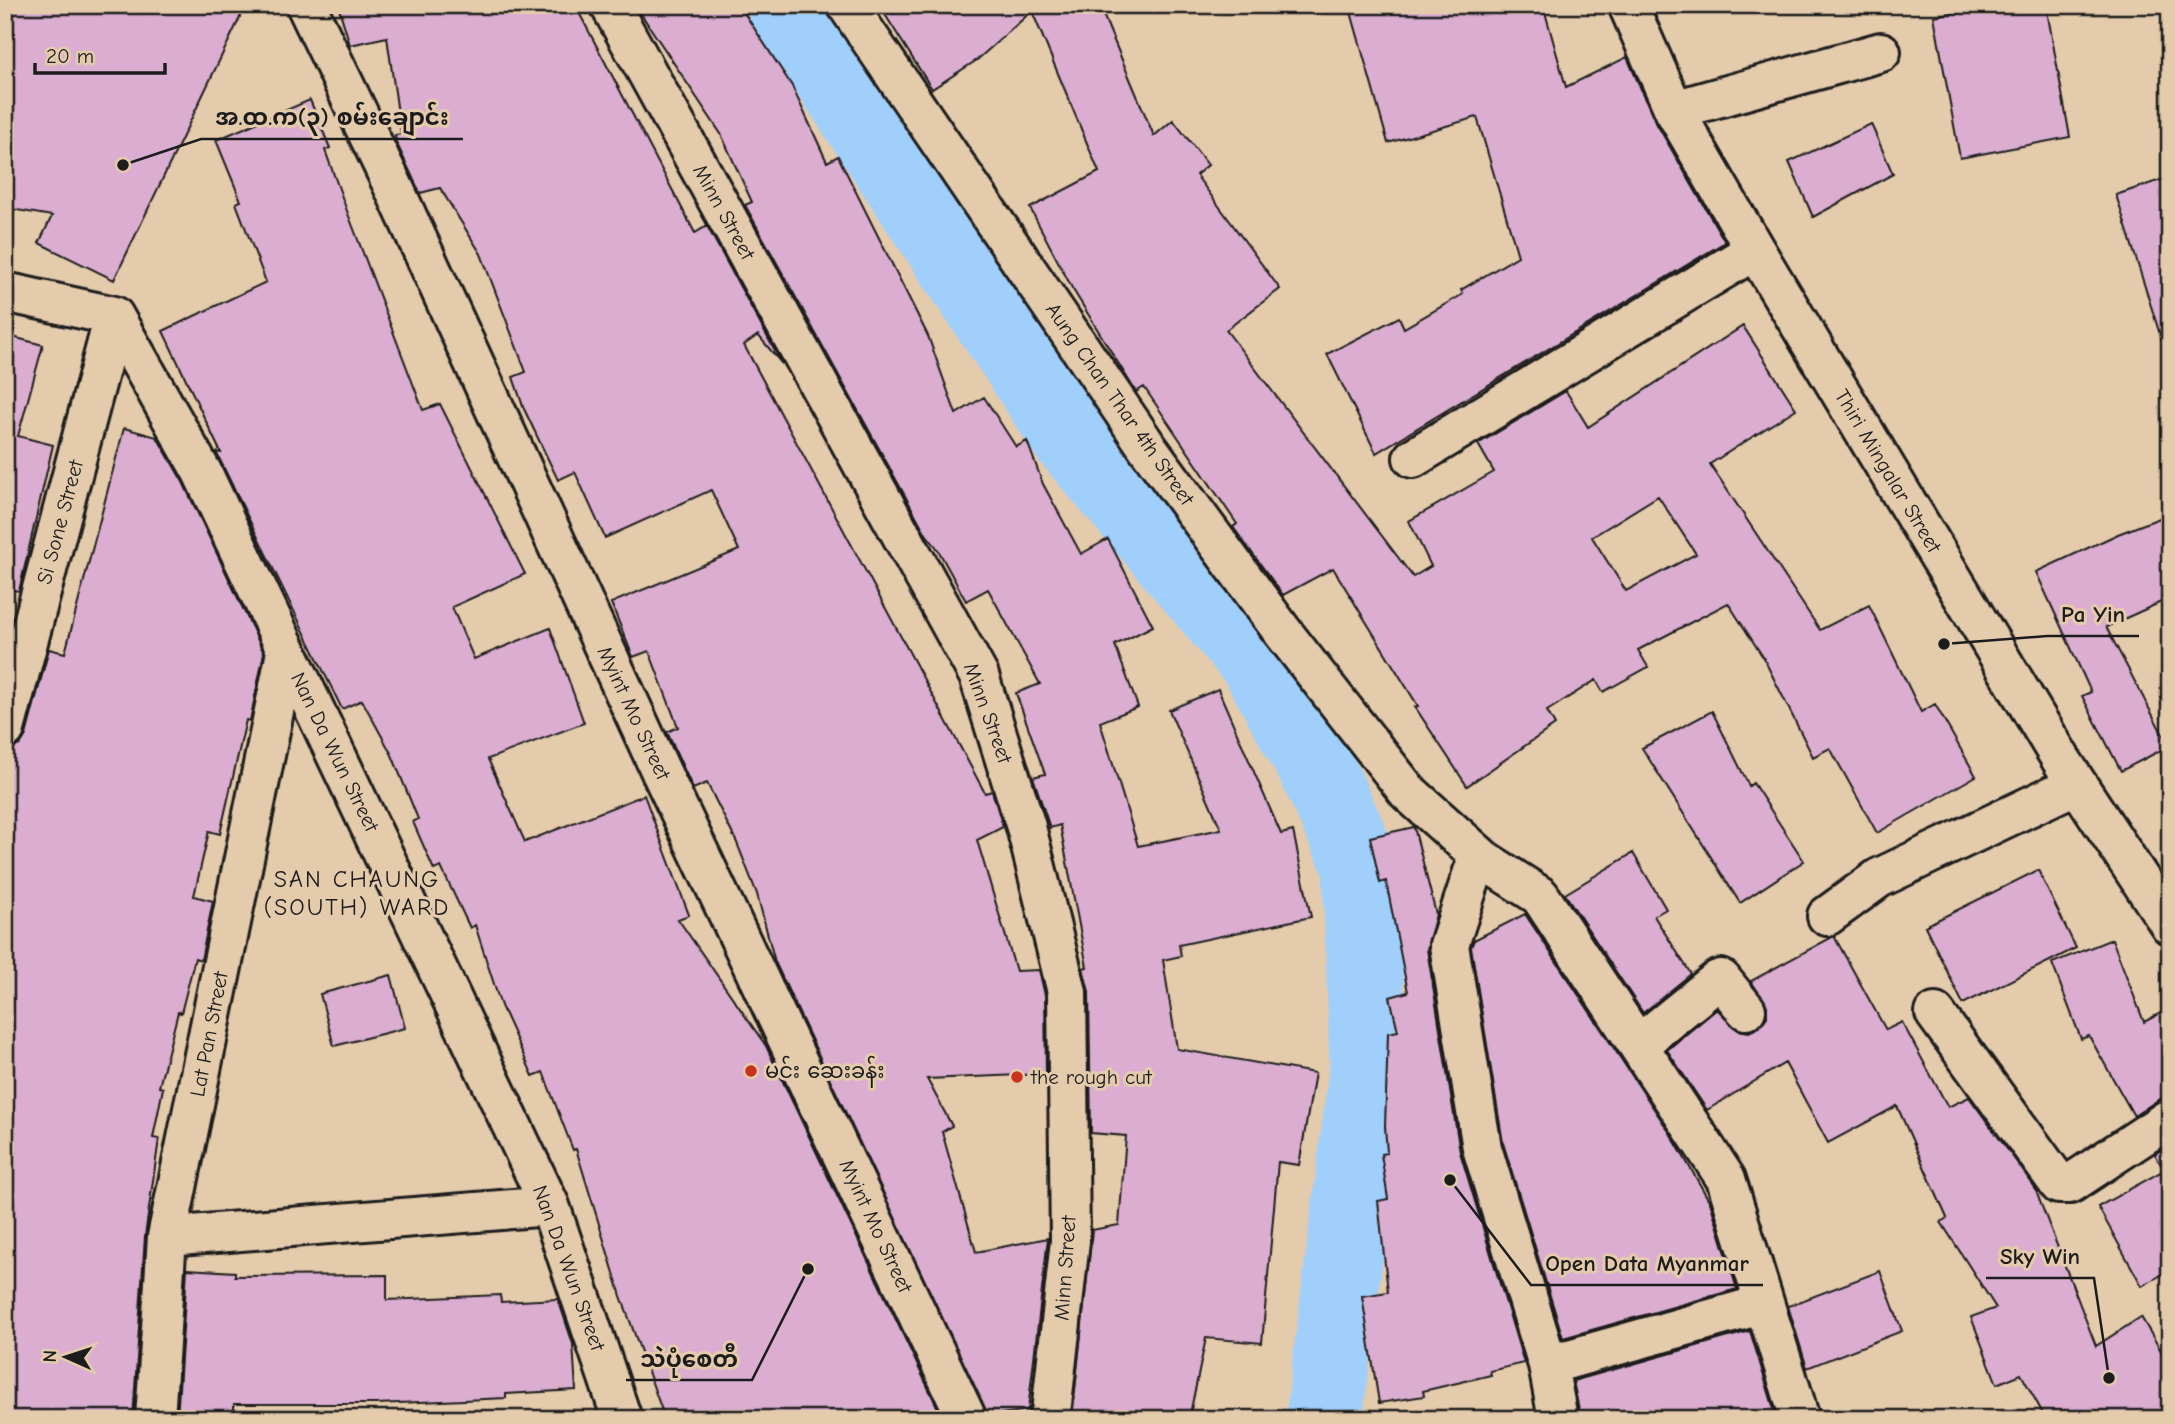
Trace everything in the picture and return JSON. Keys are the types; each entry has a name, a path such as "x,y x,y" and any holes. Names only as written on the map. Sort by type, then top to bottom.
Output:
{"street":[{"name":"Myint Mo Street","path":"306,5 394,188 667,785 967,1419"},
{"name":"Minn Street","path":"610,5 979,676 1010,777 1067,992 1070,1241 1051,1413 1048,1419"},
{"name":"Aung Chan Thar 4th Street","path":"847,5 1148,448 1282,631 1408,792 1484,860 1540,896 1726,1179 1800,1419"},
{"name":"Thiri Mingalar Street","path":"1628,5 1674,110 1755,250 2077,784 2170,925"},
{"path":"1674,110 1881,52"},
{"path":"1413,458 1755,250"},
{"path":"5,292 114,316"},
{"name":"Nan Da Wun Street","path":"114,316 202,472 550,1206 622,1419"},
{"name":"Si Sone Street","path":"5,729 114,316"},
{"name":"Lat Pan Street","path":"155,1419 167,1237 286,652"},
{"path":"1827,916 1879,878 2077,784"},
{"path":"1484,860 1473,872 1449,945 1482,1148 1548,1365 1559,1419"},
{"path":"1637,1045 1718,980 1746,1010"},
{"path":"1935,1013 2059,1184 2070,1184 2170,1118"},
{"path":"167,1237 550,1206"},
{"path":"1548,1365 1764,1304"}],"building":[{"path":"5,5 246,5 114,280 39,243 52,216 5,208"},
{"path":"338,5 575,5 695,233 707,226 782,364 758,335 744,345 985,793 992,791 1003,827 977,840 1016,971 1039,970 1045,995 1046,1074 927,1079 952,1126 942,1132 976,1252 1048,1238 1028,1410 988,1416 775,962 757,894 737,843 707,783 693,789 667,732 678,727 649,651 633,657 611,603 739,550 711,490 605,538 575,472 558,480 524,409 513,377 526,372 481,254 440,188 420,193 396,142 395,135 401,134 387,37 350,45"},
{"path":"635,5 739,5 792,86 827,162 838,156 928,336 956,414 984,397 1016,447 1027,441 1043,484 1081,554 1108,539 1153,626 1115,645 1138,707 1100,722 1138,846 1221,829 1169,710 1218,689 1281,834 1293,831 1311,917 1179,945 1181,956 1163,960 1177,1049 1315,1073 1299,1165 1278,1162 1262,1343 1206,1338 1189,1419 1072,1419 1092,1230 1119,1225 1126,1136 1091,1133 1089,992 1083,968 1087,967 1060,825 1050,828 1033,777 1045,774 1016,693 1040,684 988,589 966,601 937,548 926,534 745,205 752,202 721,134"},
{"path":"879,5 1099,5 1154,136 1173,120 1208,165 1196,175 1280,289 1226,330 1413,577 1431,566 1409,521 1494,472 1478,444 1566,391 1588,427 1743,326 1796,409 1710,464 1820,630 1869,605 1921,712 1935,704 1976,776 1877,833 1830,748 1813,757 1763,657 1728,603 1638,650 1648,667 1603,692 1596,680 1547,711 1555,725 1467,786 1415,707 1418,706 1333,568 1283,595 1233,527 1237,524 1144,387 1136,392 1072,288 1030,208 1099,172 1032,11 977,60 932,89","holes":["1658,496 1696,554 1626,591 1592,537"]},
{"path":"1349,5 1543,5 1566,87 1627,57 1655,121 1725,242 1376,453 1327,354 1399,317 1404,328 1463,294 1461,290 1518,256 1477,117 1388,143"},
{"path":"1993,5 2046,5 2070,137 1960,158 1934,16"},
{"path":"310,100 330,148 325,150 347,211 423,410 440,404 525,574 452,607 474,659 550,628 584,723 488,759 525,842 644,795 689,915 678,919 766,1046 943,1419 665,1419 621,1296 576,1149 573,1150 543,1072 533,1076 501,1006 475,925 470,928 441,867 434,870 413,822 418,819 392,755 362,700 342,709 216,452 221,453 163,331 266,282 236,203 241,201 216,140"},
{"path":"1871,124 1893,174 1813,217 1789,162"},
{"path":"2170,177 2170,340 2162,341 2116,195"},
{"path":"5,335 43,345 18,436 53,445 19,591 5,589"},
{"path":"124,428 157,437 183,482 264,653 250,721 246,720 220,834 209,831 194,896 213,901 201,960 195,958 159,1087 163,1088 153,1138 159,1139 145,1236 133,1419 5,1419 5,750 20,745 26,735 49,649 65,653"},
{"path":"2170,514 2170,598 2106,627 2169,746 2121,771 2082,696 2091,692 2036,572 2118,534"},
{"path":"1712,711 1749,786 1753,783 1804,861 1740,903 1642,748"},
{"path":"1414,827 1436,914 1427,949 1460,1152 1524,1363 1490,1371 1491,1375 1423,1391 1424,1396 1379,1403 1362,1296 1388,1292 1378,1201 1388,1199 1381,1154 1387,1153 1385,1126 1388,1033 1398,1031 1390,997 1408,992 1386,881 1380,883 1370,837"},
{"path":"1633,853 1666,909 1654,916 1691,974 1643,1013 1565,894"},
{"path":"2038,870 2076,948 1963,1004 1925,926"},
{"path":"1525,914 1670,1133 1710,1202 1737,1289 1563,1338 1503,1143 1471,947 1474,940"},
{"path":"1834,936 1886,1030 1902,1022 1948,1107 1969,1097 2034,1186 2096,1346 2141,1317 2170,1366 2170,1419 2046,1419 2021,1374 1997,1384 1971,1317 1996,1308 1941,1222 1947,1218 1897,1106 1828,1143 1785,1063 1707,1110 1667,1050 1717,1009 1738,1030 1749,1032 1759,1027 1767,1017 1767,1006 1751,981"},
{"path":"2112,939 2144,1022 2170,1008 2170,1096 2158,1100 2134,1116 2089,1036 2081,1039 2052,963"},
{"path":"391,975 405,1028 334,1046 320,994"},
{"path":"2170,1144 2170,1270 2142,1286 2098,1207 2164,1170 2155,1154"},
{"path":"187,1269 235,1272 235,1276 387,1275 387,1300 500,1295 501,1302 558,1299 573,1344 576,1390 506,1394 506,1398 377,1404 234,1404 234,1413 218,1412 217,1419 177,1419"},
{"path":"1880,1271 1902,1331 1807,1368 1788,1306"},
{"path":"1750,1331 1777,1419 1581,1419 1573,1381"}],"waterway":[{"path":"785,5 1070,438 1259,663 1316,767 1361,865 1368,1065 1324,1419"}],"place":[{"name":"အ.ထ.က(၃) စမ်းချောင်း","path":"123,165"},
{"name":"Pa Yin","path":"1944,644"},
{"name":"မင်း ဆေးခန်း","path":"751,1071"},
{"name":"the rough cut","path":"1017,1077"},
{"name":"Open Data Myanmar","path":"1450,1180"},
{"name":"သဲပုံစေတီ","path":"808,1269"},
{"name":"Sky Win","path":"2109,1378"}],"district":[{"name":"SAN CHAUNG (SOUTH) WARD","path":"357,893"}]}
